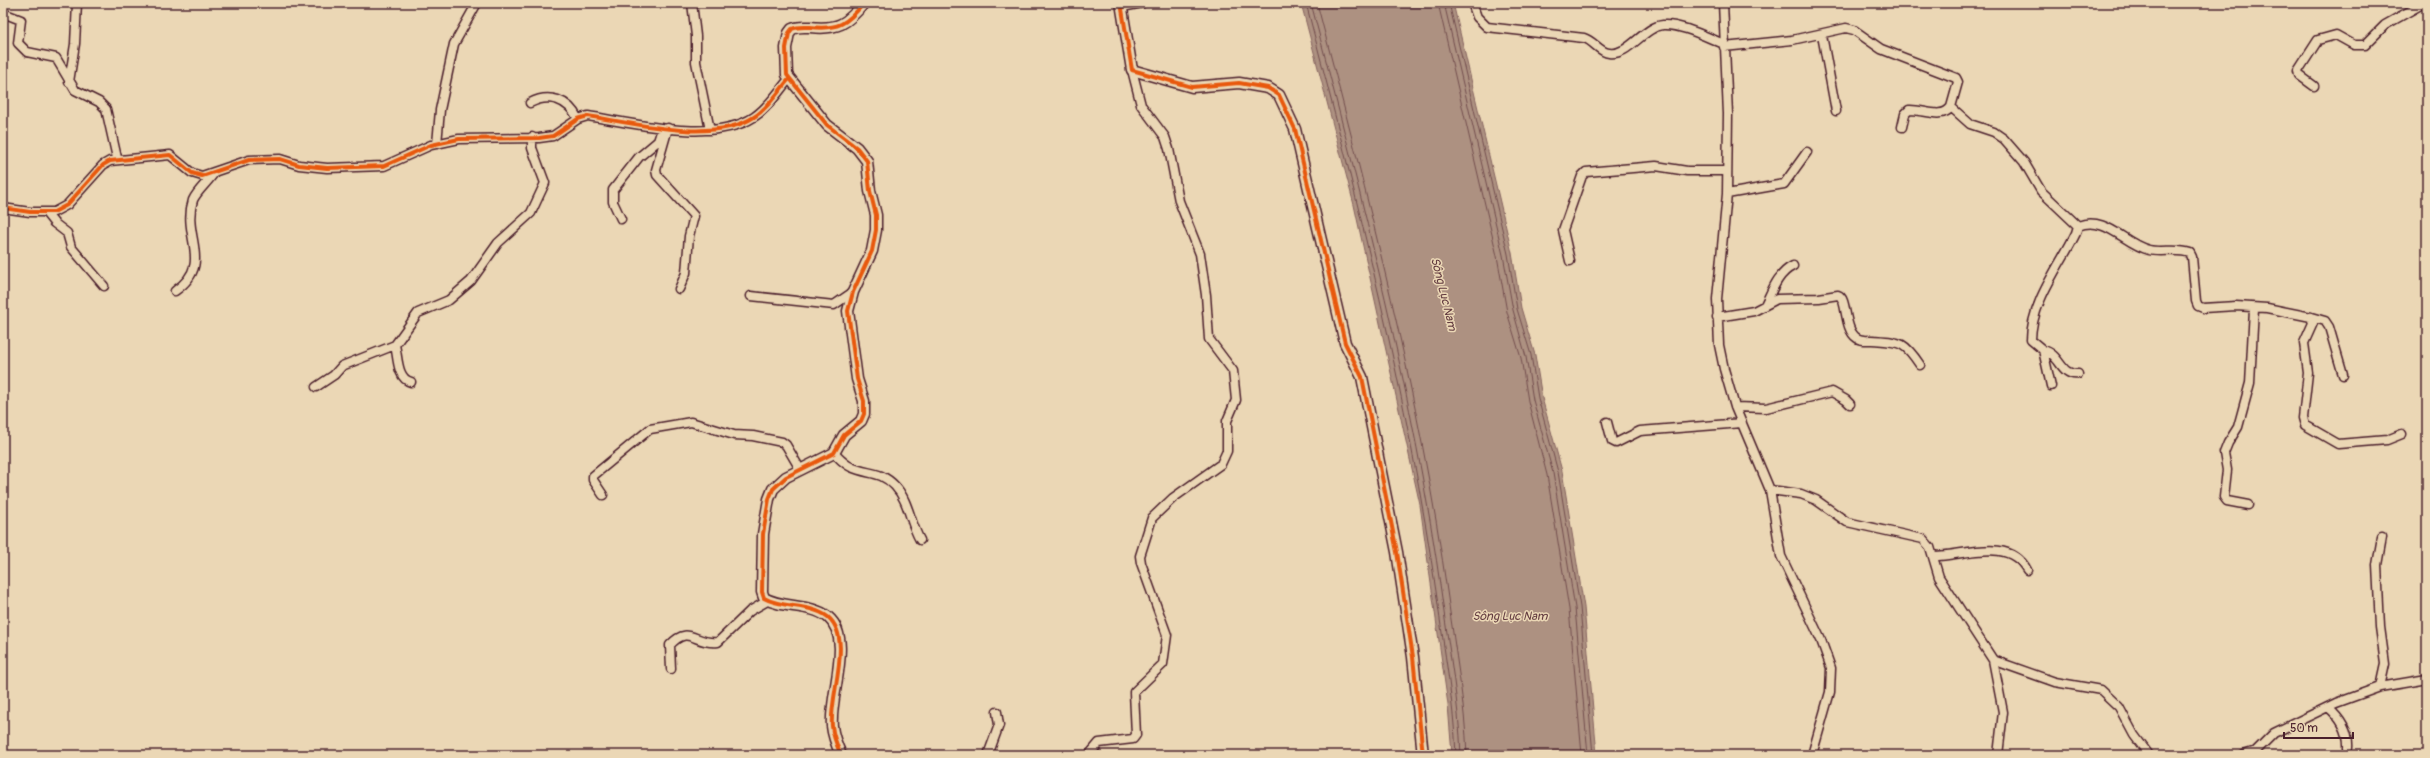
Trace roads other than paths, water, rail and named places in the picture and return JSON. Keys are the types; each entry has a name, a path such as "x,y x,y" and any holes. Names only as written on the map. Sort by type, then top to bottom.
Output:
{"street":[{"path":"69,82 75,44 77,3"},
{"path":"437,144 440,110 454,44 477,3"},
{"path":"692,3 696,36 696,62 710,130"},
{"path":"841,755 832,726 834,691 840,647 836,627 827,616 808,608 769,600 762,592 763,534 768,500 777,485 800,469 834,453 844,435 861,421 864,408 857,379 848,311 852,292 872,251 876,230 876,215 870,191 867,162 858,148 827,125 789,79 786,70 786,48 789,33 792,29 802,26 835,28 843,24 864,3"},
{"path":"1089,755 1100,743 1134,739 1136,735 1134,692 1163,664 1167,635 1141,563 1140,556 1144,540 1152,518 1173,498 1221,464 1226,458 1227,421 1236,400 1233,370 1209,339 1206,295 1200,254 1179,201 1169,149 1165,137 1141,105 1132,70 1121,5 1143,3"},
{"path":"1472,3 1477,17 1487,27 1584,38 1591,40 1603,51 1609,53 1620,52 1653,28 1662,26 1677,26 1724,46 1792,40 1822,35 1836,29 1846,28 1854,30 1881,49 1956,78 1958,82 1951,107 1947,112 1942,114 1909,110 1905,114 1902,127"},
{"path":"1723,3 1728,114 1727,194 1717,317 1724,369 1735,407 1770,490 1780,556 1821,640 1831,668 1830,692 1812,755"},
{"path":"2314,86 2299,76 2298,71 2318,40 2336,35 2354,44 2365,45 2385,25 2424,3"},
{"path":"3,13 21,20 18,39 20,46 27,52 56,58 75,90 98,102 106,109 117,158"},
{"path":"1822,35 1836,111"},
{"path":"1132,70 1192,87 1239,83 1268,88 1279,95 1295,129 1346,343 1362,377 1398,557 1413,657 1423,755"},
{"path":"3,208 46,213 54,212 67,205 103,165 117,158 170,155 196,175 214,173 249,160 280,159 299,165 327,168 384,166 437,144 459,139 553,136 578,119 588,116 665,128 710,130 727,128 753,118 764,109 789,79"},
{"path":"530,103 543,97 553,98 567,104 578,119"},
{"path":"1951,107 1970,124 1994,132 2004,139 2024,162 2041,191 2078,226"},
{"path":"621,219 613,202 613,190 639,156 658,141 665,128"},
{"path":"665,128 656,170 657,175 694,216 689,236 686,273 679,289"},
{"path":"316,387 334,375 342,366 395,345 418,313 449,300 471,281 498,243 532,213 544,190 545,183 532,148 532,137"},
{"path":"1727,194 1784,184 1807,152"},
{"path":"1570,261 1564,230 1582,176 1586,172 1624,168 1647,168 1656,166 1687,172 1727,171"},
{"path":"175,291 187,282 192,274 196,257 192,232 193,201 214,173"},
{"path":"46,213 54,223 67,234 71,247 104,286"},
{"path":"2078,226 2086,223 2097,224 2150,250 2190,253 2192,257 2198,306 2202,308 2236,306 2254,309 2267,308 2325,321 2329,327 2344,375"},
{"path":"2078,226 2076,233 2039,303 2031,330 2031,340 2043,350 2050,352 2057,357 2066,372 2070,375 2078,374"},
{"path":"1764,306 1780,276 1785,270 1793,266"},
{"path":"751,296 834,305 852,292"},
{"path":"1717,317 1754,311 1777,299 1787,297 1810,299 1842,296 1849,330 1858,339 1902,344 1909,348 1920,365"},
{"path":"2248,505 2227,501 2224,497 2228,470 2224,453 2228,443 2238,427 2250,382 2254,309"},
{"path":"2311,317 2313,323 2304,343 2308,373 2303,418 2305,425 2338,444 2387,440 2402,434"},
{"path":"395,345 401,375 412,382"},
{"path":"2043,350 2051,386"},
{"path":"1735,407 1766,408 1832,392 1850,404"},
{"path":"1607,422 1612,441 1616,443 1640,431 1742,424"},
{"path":"603,495 593,480 593,476 650,429 676,423 700,424 734,435 753,436 782,442 786,445 800,469"},
{"path":"834,453 851,467 879,473 896,487 906,504 912,526 920,540"},
{"path":"1770,490 1801,494 1816,500 1847,522 1923,539 1930,547 1934,556 1939,577 1993,660 2003,712 1998,755"},
{"path":"2380,687 2384,664 2380,627 2377,565 2382,537"},
{"path":"1934,556 1999,550 2020,559 2028,570"},
{"path":"671,669 670,645 682,636 688,635 704,643 718,642 750,611 769,600"},
{"path":"1993,660 2054,682 2101,690 2119,707 2134,734 2149,755"},
{"path":"2250,755 2274,733 2328,707 2380,687 2427,678"},
{"path":"2328,707 2340,717 2347,735 2348,748"},
{"path":"988,755 999,725 997,712"}],"water":[{"name":"Sông Lục Nam","path":"1301,3 1453,3 1512,253 1521,308 1535,355 1542,398 1562,471 1584,607 1597,755 1452,755 1448,705 1420,505 1354,205"}]}
